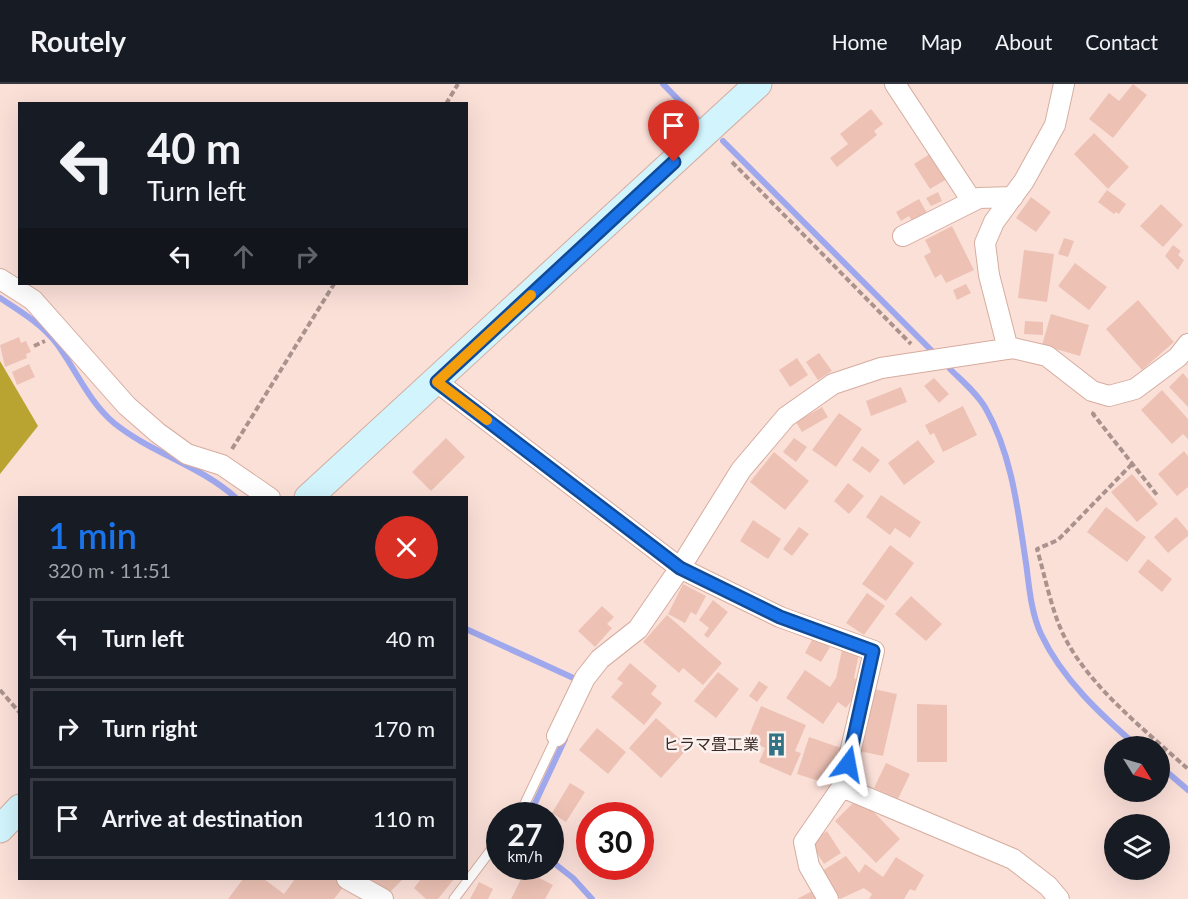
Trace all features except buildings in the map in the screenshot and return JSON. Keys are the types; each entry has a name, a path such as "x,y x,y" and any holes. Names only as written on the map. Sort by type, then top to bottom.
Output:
{"street":[{"path":"310,496 437,382 758,84"},
{"path":"895,84 972,201"},
{"path":"1008,348 988,275 985,243 994,222 1024,182 1055,125 1064,84"},
{"path":"903,236 980,198 1013,197"},
{"path":"0,279 33,300 127,406 158,433 187,454 222,465 267,496"},
{"path":"557,736 581,686 600,659 638,629 680,568 741,470 786,417 833,384 881,368 1008,348 1047,356 1092,391 1109,396 1136,389 1178,357 1188,344"},
{"path":"437,382 680,568 780,617 873,651 843,787 804,842 809,866 828,899"},
{"path":"843,787 1013,859 1048,886 1059,899"},
{"path":"0,829 18,809"},
{"path":"348,880 383,899"}],"lane":[{"path":"526,802 557,736"},
{"path":"454,899 486,857"}],"path":[{"path":"447,102 458,84"},
{"path":"732,162 905,335 923,361"},
{"path":"222,465 333,285"},
{"path":"34,346 44,341"},
{"path":"1100,394 1093,414 1157,495"},
{"path":"1132,464 1058,540 1037,549 1064,637 1122,710 1188,769"},
{"path":"0,690 18,711"}],"shaded area":[{"path":"0,361 38,426 0,474"}],"waterway":[{"path":"663,84 698,120"},
{"path":"723,141 934,353"},
{"path":"0,298 45,330 64,354 90,396 114,423 128,434 207,477 233,496"},
{"path":"950,369 983,403 1002,445 1017,504 1033,608 1041,634 1071,681 1126,736"},
{"path":"468,630 580,681"},
{"path":"536,802 565,739"},
{"path":"1170,775 1188,790"},
{"path":"564,871 592,899"}],"slow traffic":[{"path":"487,420 437,382 531,295"}],"place":[{"name":"ヒラマ畳工業","path":"777,744"}],"route":[{"path":"674,162 437,382 680,568 780,617 873,651 848,764"}]}
